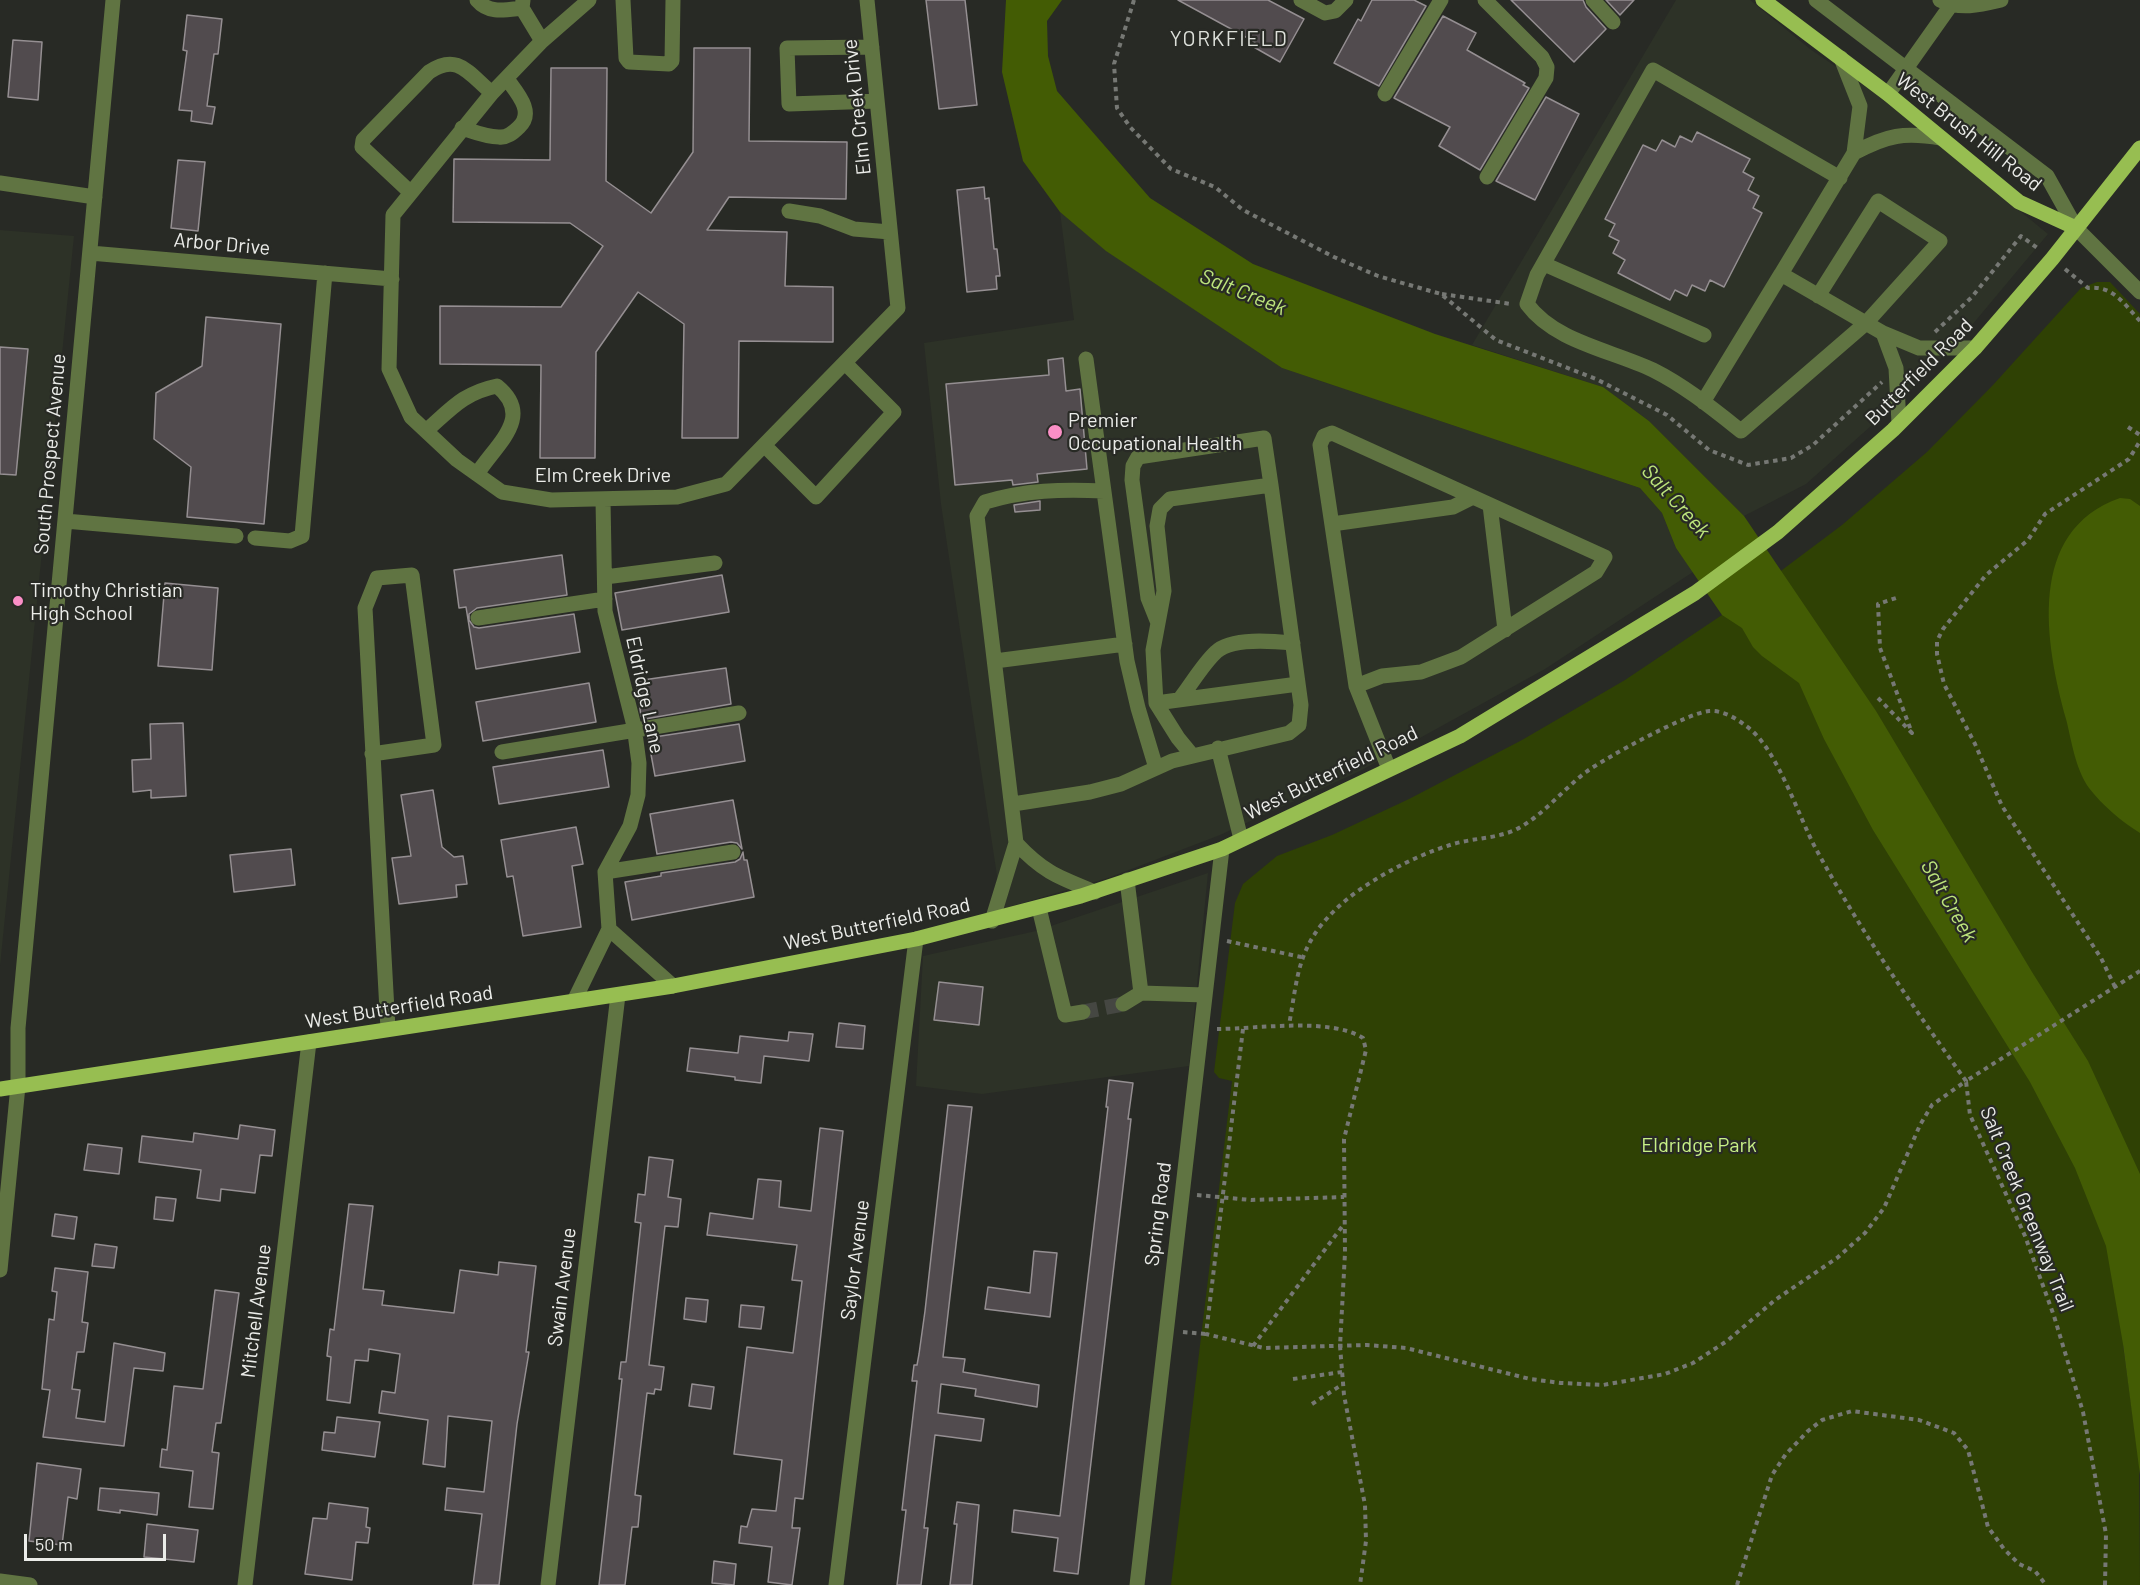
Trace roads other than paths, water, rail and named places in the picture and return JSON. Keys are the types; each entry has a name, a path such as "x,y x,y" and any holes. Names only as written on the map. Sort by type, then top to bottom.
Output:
{"main road":[{"name":"West Brush Hill Road","path":"1763,0 1888,94 2019,202 2076,228"},
{"name":"Butterfield Road","path":"1695,593 1778,532 1899,423 1975,348 2140,148"},
{"name":"West Butterfield Road","path":"0,1089 673,986 916,939 1039,908 1222,849 1460,736 1695,593"}],"street":[{"name":"South Prospect Avenue","path":"0,1270 18,1086 18,1028 113,0"},
{"path":"477,0 495,11 523,4 542,41"},
{"name":"Elm Creek Drive","path":"588,0 542,41 492,93 393,215 389,369 411,417 477,474 502,492 551,500 677,497 726,484 898,308 867,0"},
{"path":"623,0 628,62 669,64 672,61 673,0"},
{"path":"1301,0 1325,13 1335,11 1346,0"},
{"path":"1384,94 1441,0"},
{"path":"1485,0 1542,57 1547,68 1546,78 1487,177"},
{"path":"1593,0 1613,22"},
{"name":"West Brush Hill Road","path":"1816,0 2048,176 2076,228"},
{"path":"1888,94 1907,68 1945,3 1978,6 2001,0"},
{"path":"872,47 787,48 789,104 877,101"},
{"path":"1702,402 1854,153 1860,106 1841,58"},
{"path":"410,192 362,147 363,140 429,72 442,63 457,63 492,93"},
{"path":"1818,296 1878,201 1940,241 1866,323 1741,431 1702,402 1653,371 1539,321 1527,304 1544,264 1653,70 1840,178"},
{"path":"462,128 501,138 513,134 523,123 526,114 522,100 507,79"},
{"path":"1854,153 1894,135 1916,134 1941,138"},
{"path":"0,183 95,197"},
{"path":"789,211 820,216 867,232 890,232"},
{"path":"2076,228 2140,292"},
{"name":"Arbor Drive","path":"90,253 392,279"},
{"path":"1544,264 1704,335"},
{"path":"255,538 290,541 302,536 325,273"},
{"path":"1781,274 1883,333 1919,348 1975,348"},
{"path":"1883,333 1896,368 1899,423"},
{"path":"1086,359 1125,644 1138,708 1156,768"},
{"path":"764,445 816,497 894,412 845,363"},
{"path":"426,431 461,398 497,386 510,397 515,415 508,431 477,474"},
{"path":"1356,686 1382,676 1421,672 1461,657 1596,572 1605,557 1332,433 1324,436 1320,445 1356,686 1389,769"},
{"path":"1013,804 1090,792 1121,784 1192,755 1288,733 1299,725 1301,705 1264,438 1138,457 1133,466 1132,480 1148,598 1158,623"},
{"path":"1192,755 1178,738 1156,703 1153,650 1164,591 1157,526 1160,509 1170,499 1271,484"},
{"path":"992,921 1016,843 977,516 985,502 1010,495 1048,489 1104,491"},
{"path":"1332,524 1453,507 1473,497"},
{"name":"Eldridge Lane","path":"603,500 605,599 613,645 635,732 639,763 638,795 630,826 605,872"},
{"path":"1490,505 1505,630"},
{"path":"65,521 236,536"},
{"path":"605,577 715,563"},
{"path":"372,754 434,745 412,574 377,578 365,608 372,754 388,1029"},
{"path":"478,618 605,599"},
{"path":"1179,700 1217,650 1236,643 1293,643"},
{"path":"995,660 1125,644"},
{"path":"1156,703 1298,684"},
{"path":"502,752 635,732 739,713"},
{"path":"1218,748 1241,839"},
{"path":"1016,843 1036,864 1059,877 1095,891"},
{"name":"Spring Road","path":"1137,1585 1222,849"},
{"path":"574,1001 609,929 605,872 734,852"},
{"path":"1127,880 1141,993"},
{"path":"1039,908 1065,1015 1083,1012"},
{"path":"609,929 673,986"},
{"name":"Saylor Avenue","path":"836,1585 916,939"},
{"path":"1123,1004 1141,993 1205,995"},
{"name":"Swain Avenue","path":"548,1585 618,994"},
{"name":"Mitchell Avenue","path":"245,1585 309,1042"},
{"path":"0,1581 30,1585"}],"water":[{"name":"Salt Creek","path":"1006,0 1062,0 1047,21 1048,56 1057,91 1150,198 1253,264 1435,334 1603,387 1649,421 1744,516 1876,711 2088,1061 2140,1174 2140,1475 2123,1344 2106,1246 2075,1168 2030,1082 1873,830 1824,739 1799,683 1762,656 1753,647 1742,628 1722,615 1676,548 1662,513 1640,488 1282,368 1106,251 1060,212 1023,161 1002,72"},
{"path":"2120,498 2130,499 2140,506 2140,833 2100,801 2080,772 2058,689 2049,624 2050,592 2056,562 2069,536 2090,514"}],"tunnel":[{"path":"1083,1012 1123,1004"}],"place":[{"name":"Premier Occupational Health","path":"1055,432"},
{"name":"Timothy Christian High School","path":"18,601"}],"district":[{"name":"YORKFIELD","path":"1229,39"}],"park label":[{"name":"Eldridge Park","path":"1699,1145"}]}
